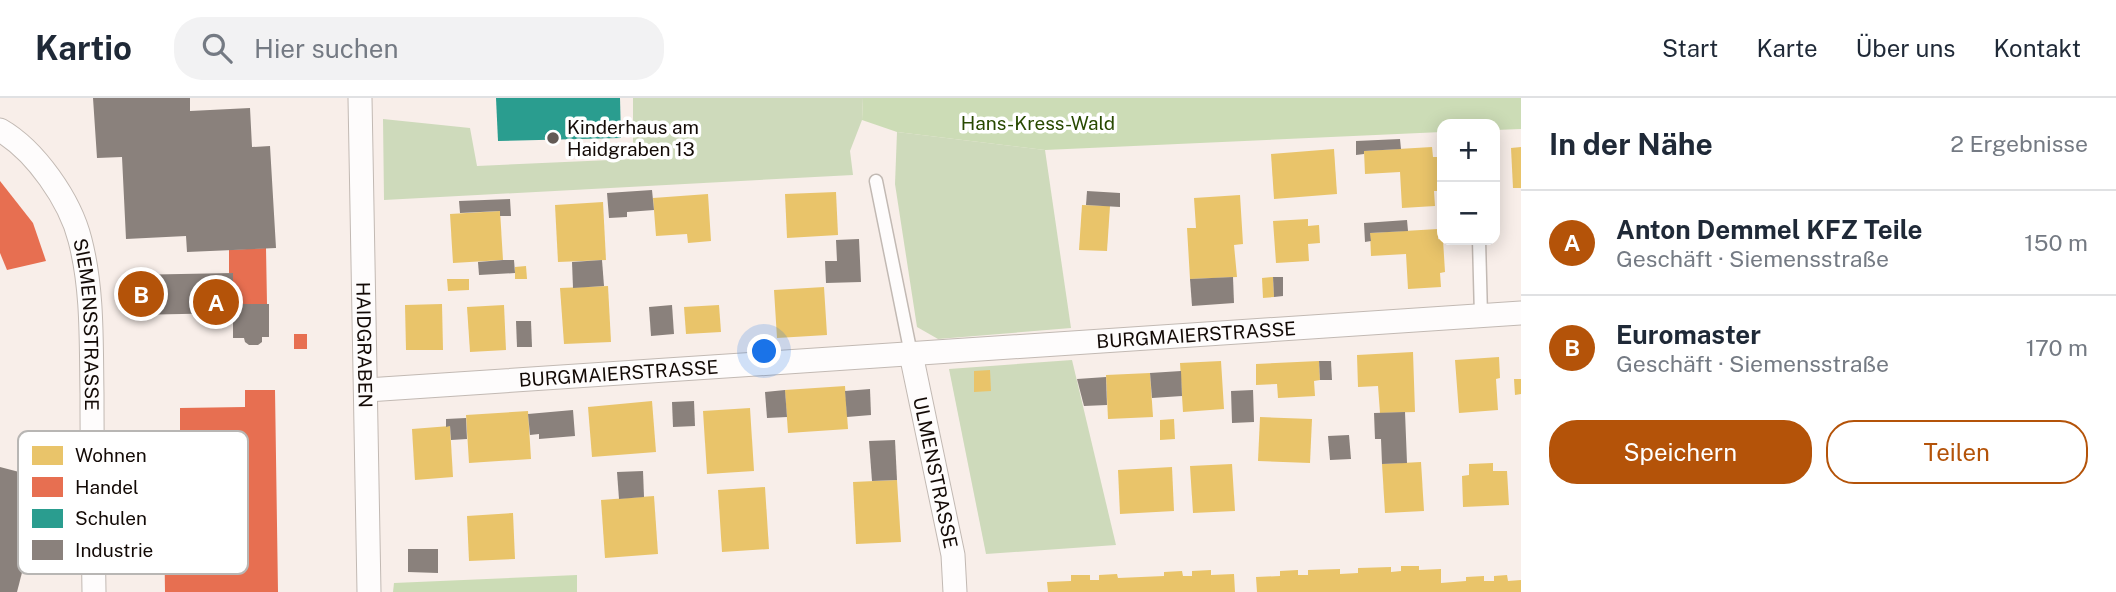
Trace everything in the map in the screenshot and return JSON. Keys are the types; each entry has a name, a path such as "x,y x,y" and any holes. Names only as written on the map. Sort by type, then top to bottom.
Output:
{"street":[{"name":"HAIDGRABEN","path":"360,98 369,592"},
{"name":"SIEMENSSTRASSE","path":"0,130 13,137 33,156 68,208 80,237 91,326 92,431"},
{"name":"BURGMAIERSTRASSE","path":"367,390 1521,313"},
{"name":"ULMENSTRASSE","path":"911,354 953,555 955,592"},
{"name":"SIEMENSSTRASSE","path":"94,574 94,592"}],"lane":[{"path":"876,181 911,354"},
{"path":"1479,245 1481,316"}],"green space":[{"path":"633,98 863,98 862,120 850,151 853,175 384,200 383,119 470,128 477,166 633,159"},
{"name":"Hans-Kress-Wald","path":"863,98 1521,98 1521,129 1500,130 1500,119 1437,119 1437,132 1045,150 897,132 862,120"},
{"path":"897,132 1045,150 1071,328 938,339 917,327 895,184"},
{"path":"1072,360 1116,545 986,554 949,369"},
{"path":"577,575 577,592 393,592 394,583"}],"building: Wohnen":[{"path":"1432,147 1433,157 1437,157 1435,206 1402,208 1400,172 1365,174 1364,151"},
{"path":"1521,147 1521,188 1513,188 1511,148"},
{"path":"1334,149 1337,194 1274,199 1271,154"},
{"path":"836,192 838,235 787,238 785,194"},
{"path":"708,194 711,241 688,243 687,234 656,236 653,198"},
{"path":"1240,195 1243,244 1234,245 1237,277 1190,279 1187,228 1196,228 1194,198"},
{"path":"603,202 606,260 558,262 555,205"},
{"path":"1082,205 1110,206 1107,251 1079,250"},
{"path":"500,211 503,260 453,263 450,214"},
{"path":"1308,219 1308,226 1319,225 1320,243 1308,244 1309,261 1276,263 1273,221"},
{"path":"1437,229 1437,245 1443,245 1445,272 1440,273 1441,287 1408,289 1406,254 1371,256 1370,233"},
{"path":"526,266 527,279 515,279 515,267"},
{"path":"1273,277 1274,297 1263,298 1262,278"},
{"path":"447,279 469,279 469,290 448,291"},
{"path":"608,286 611,342 564,344 560,288"},
{"path":"824,287 827,335 777,338 774,290"},
{"path":"442,304 443,350 406,350 405,305"},
{"path":"504,305 506,350 470,352 467,307"},
{"path":"719,305 721,332 686,334 684,307"},
{"path":"1413,352 1415,412 1380,413 1378,386 1358,387 1357,355"},
{"path":"1499,357 1500,378 1496,379 1498,410 1459,413 1455,360"},
{"path":"1221,361 1224,409 1183,412 1180,363"},
{"path":"1319,361 1320,380 1314,381 1315,396 1278,398 1277,384 1256,385 1256,364"},
{"path":"990,370 991,391 974,392 974,371"},
{"path":"1150,373 1153,417 1108,419 1106,375"},
{"path":"1514,379 1521,379 1521,394 1515,395"},
{"path":"845,386 848,429 788,433 785,390"},
{"path":"652,401 656,452 592,457 588,407"},
{"path":"750,408 754,471 707,474 703,411"},
{"path":"528,411 531,459 469,463 466,415"},
{"path":"1260,417 1312,419 1310,463 1258,461"},
{"path":"1174,419 1175,439 1160,440 1160,420"},
{"path":"450,426 453,477 415,480 412,429"},
{"path":"1421,462 1424,511 1385,513 1382,464"},
{"path":"1493,463 1493,471 1507,471 1509,505 1463,507 1462,476 1469,475 1469,464"},
{"path":"1232,464 1235,511 1193,513 1190,466"},
{"path":"1172,467 1174,511 1120,514 1118,470"},
{"path":"897,480 901,542 856,544 853,482"},
{"path":"765,487 769,549 722,552 718,490"},
{"path":"654,496 658,554 605,558 601,500"},
{"path":"513,513 515,559 469,561 467,516"},
{"path":"1401,566 1419,566 1419,570 1441,569 1441,583 1484,576 1484,581 1494,581 1494,576 1507,575 1508,581 1521,580 1521,592 1257,592 1256,577 1280,576 1280,571 1298,570 1298,575 1308,575 1308,570 1340,569 1340,574 1358,573 1358,568 1391,567 1391,572 1401,571"},
{"path":"1211,570 1211,575 1234,574 1235,592 1048,592 1047,582 1071,581 1071,575 1090,575 1090,580 1099,580 1099,575 1117,574 1118,578 1164,576 1164,572 1182,571 1183,576 1192,576 1192,571"}],"building: Handel":[{"path":"0,181 33,223 46,261 7,270 0,253"},
{"path":"266,248 267,304 233,304 233,273 229,273 229,250"},
{"path":"294,334 307,334 307,349 294,349"},
{"path":"245,390 275,390 278,592 165,592 165,574 248,574 248,431 180,431 180,408 245,407"}],"building: Schulen":[{"path":"496,98 620,98 621,138 498,141"}],"building: Industrie":[{"path":"93,98 190,98 190,111 250,108 252,147 270,146 276,248 187,252 186,236 126,239 122,157 97,158"},
{"path":"1400,139 1401,149 1364,151 1364,154 1356,155 1356,141"},
{"path":"652,190 654,210 627,212 627,217 609,218 607,193"},
{"path":"1087,191 1120,193 1120,207 1086,205"},
{"path":"510,199 511,216 500,216 500,211 460,213 459,201"},
{"path":"1407,220 1408,231 1370,233 1371,241 1365,242 1364,223"},
{"path":"859,239 861,282 826,283 825,261 837,261 836,240"},
{"path":"514,260 515,273 479,275 478,262"},
{"path":"602,260 604,286 573,288 572,262"},
{"path":"233,273 233,304 269,304 269,337 262,337 262,342 258,345 249,345 244,338 233,338 233,313 130,315 129,275"},
{"path":"1233,277 1234,303 1192,306 1190,279"},
{"path":"1273,277 1283,277 1283,296 1274,297"},
{"path":"672,305 674,334 651,336 649,307"},
{"path":"516,321 531,321 532,347 517,347"},
{"path":"1319,361 1331,361 1332,380 1320,380"},
{"path":"1181,371 1182,396 1152,398 1150,373"},
{"path":"1106,377 1107,405 1084,406 1077,379"},
{"path":"870,389 871,415 847,417 845,391"},
{"path":"785,390 787,417 767,418 765,392"},
{"path":"1253,390 1254,422 1232,423 1231,391"},
{"path":"694,401 695,426 673,427 672,402"},
{"path":"573,410 575,436 539,439 539,434 530,435 528,414"},
{"path":"1405,412 1407,463 1382,464 1381,439 1375,439 1374,413"},
{"path":"466,418 467,439 451,440 450,426 446,427 446,419"},
{"path":"1349,435 1351,459 1330,460 1328,436"},
{"path":"895,440 897,480 872,481 869,441"},
{"path":"0,467 18,472 18,574 22,574 17,592 0,592"},
{"path":"643,471 644,497 619,499 617,472"},
{"path":"408,549 438,549 438,573 408,572"}],"place":[{"name":"Kinderhaus am Haidgraben 13","path":"553,138"},
{"name":"Euromaster","path":"141,294"},
{"name":"Anton Demmel KFZ Teile","path":"216,302"}]}
